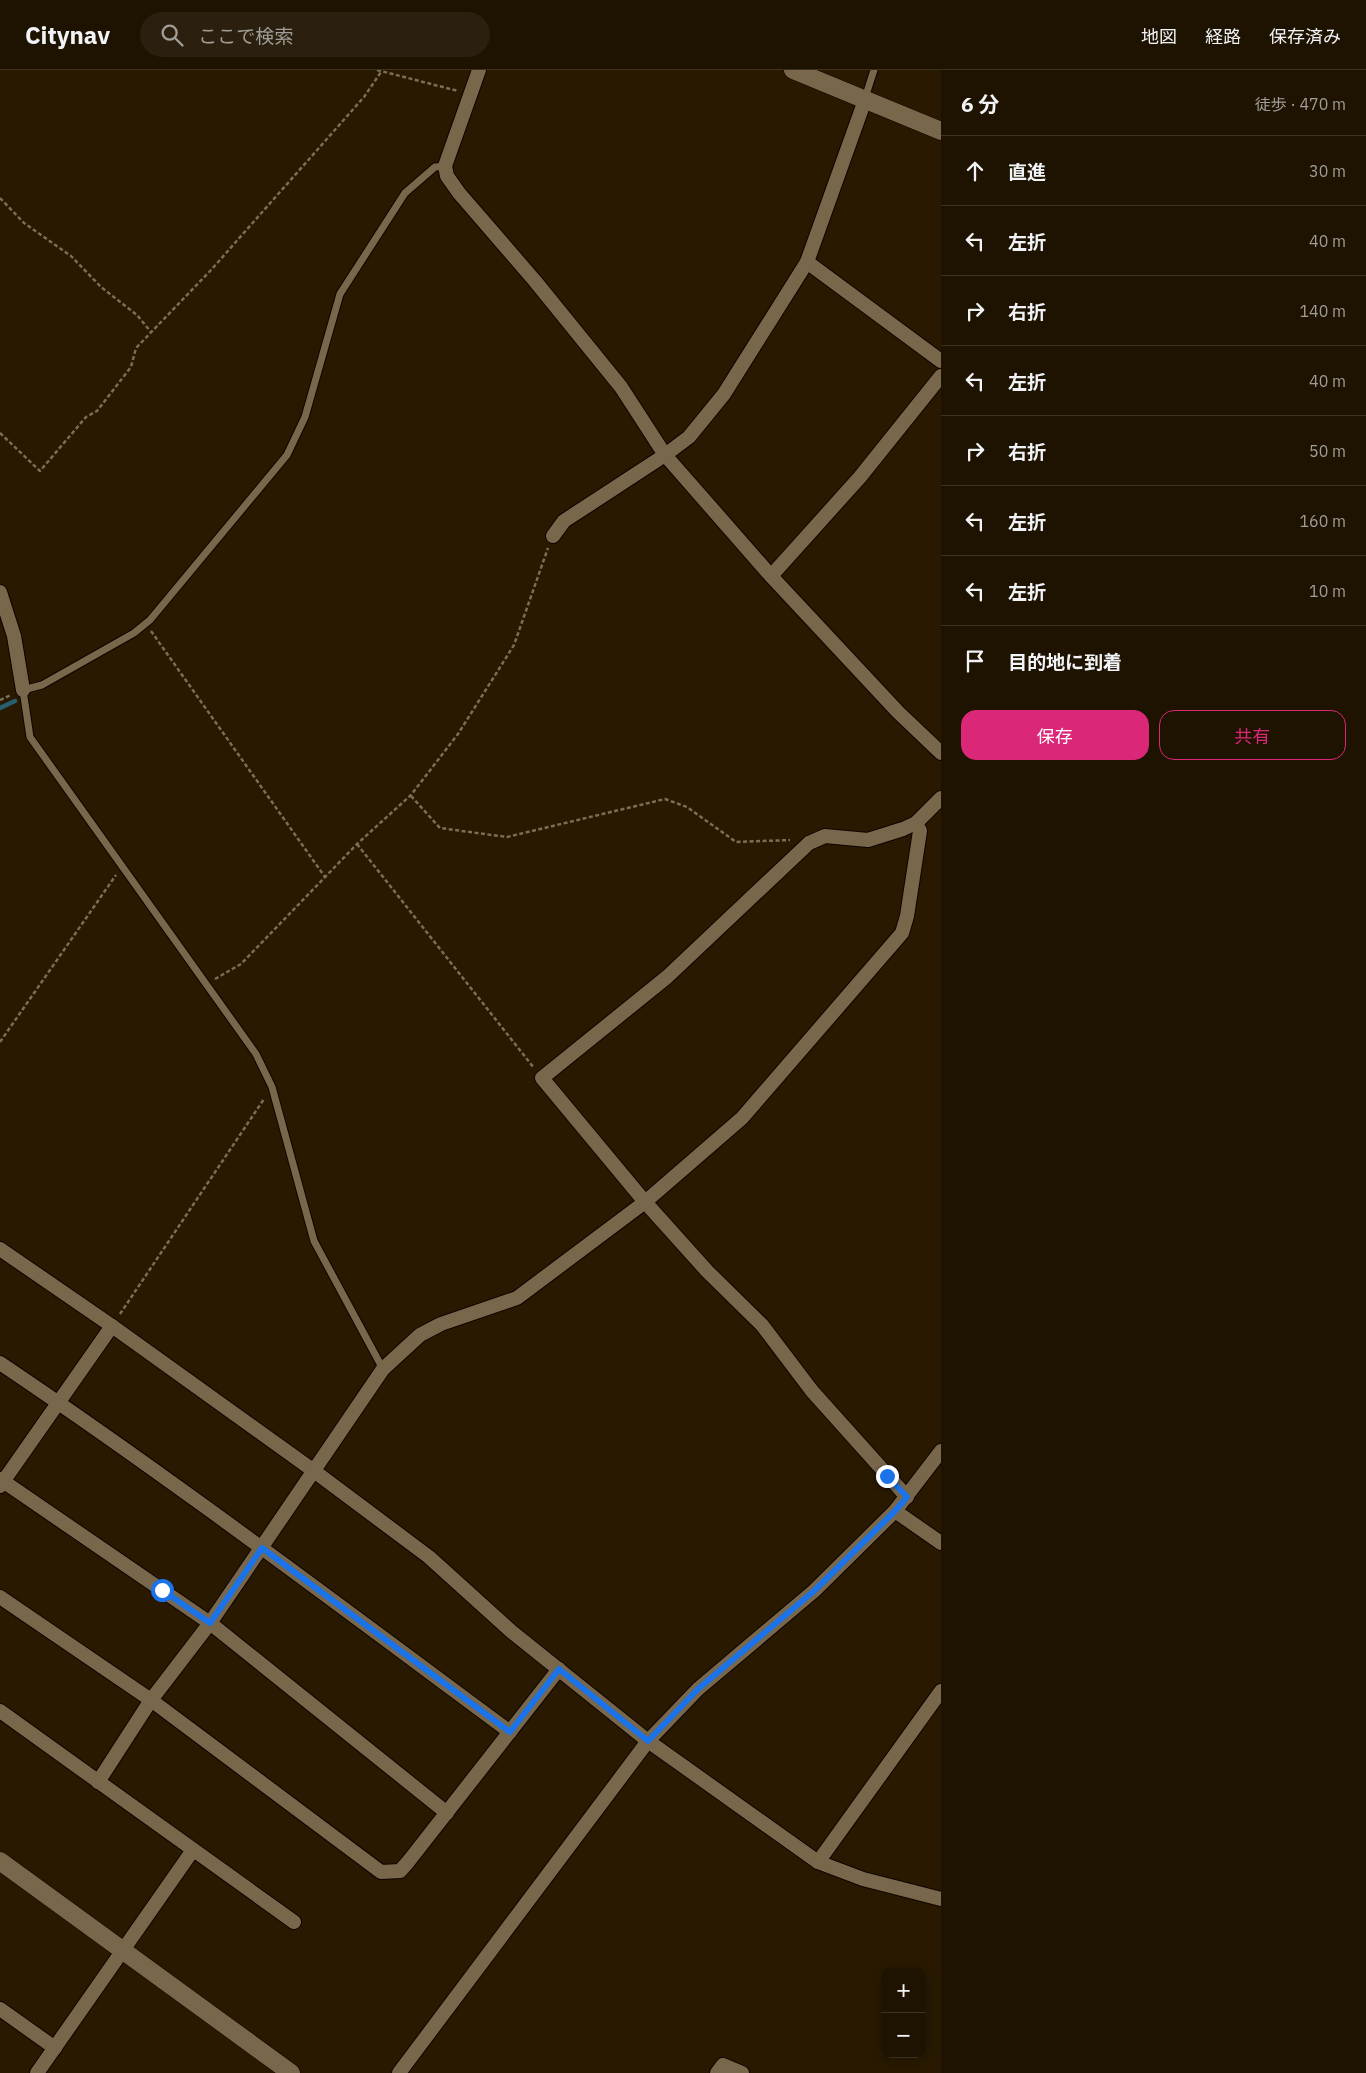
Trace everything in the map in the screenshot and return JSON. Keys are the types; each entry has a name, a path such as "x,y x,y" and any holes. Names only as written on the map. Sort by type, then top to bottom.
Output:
{"street":[{"path":"479,70 445,166 447,176 459,193 535,281 621,387 665,455 770,576 898,712 941,753"},
{"path":"793,70 941,131"},
{"path":"553,536 564,521 665,455 688,437 724,394 807,262 865,100"},
{"path":"807,262 941,361"},
{"path":"770,576 860,477 941,376"},
{"path":"0,592 14,636 24,690"},
{"path":"907,1497 812,1391 762,1325 707,1271 644,1202 542,1078 667,977 809,843 825,836 868,840 903,829 916,823 941,798"},
{"path":"98,1782 151,1700 210,1623 383,1369 420,1335 441,1324 517,1298 644,1202 742,1118 902,933 907,916 920,831 916,823"},
{"path":"0,1249 112,1326 314,1471 428,1558 512,1632 648,1741 818,1862 863,1879 941,1899"},
{"path":"112,1326 1,1482 210,1623 446,1813"},
{"path":"0,1363 58,1402 262,1548 510,1732"},
{"path":"399,2073 648,1741 698,1689 814,1591 895,1511 941,1451"},
{"path":"895,1511 941,1543"},
{"path":"0,1597 151,1700 381,1872 400,1871 559,1669"},
{"path":"818,1862 941,1692"},
{"path":"0,1711 294,1922"},
{"path":"36,2073 193,1850"},
{"path":"0,1861 122,1952 291,2073"},
{"path":"0,2009 54,2048"},
{"path":"717,2073 723,2065 742,2073"}],"lane":[{"path":"865,100 874,70"},
{"path":"383,1369 314,1241 272,1087 256,1054 30,737 24,690 42,685 134,633 146,624 166,604 287,455 305,417 340,294 405,193 435,167 445,166"}],"path":[{"path":"377,70 470,94"},
{"path":"0,433 40,471 86,417 97,411 103,404 131,367 136,348 224,256 364,97 381,72"},
{"path":"0,198 24,223 71,256 101,287 137,315 151,332"},
{"path":"207,983 242,964 357,844 411,795 458,734 514,645 553,536"},
{"path":"146,624 326,877"},
{"path":"411,795 440,828 507,837 665,799 686,807 736,842 794,840 809,843"},
{"path":"357,844 542,1078"},
{"path":"0,1042 122,866"},
{"path":"112,1326 272,1087"}],"waterway":[{"path":"0,708 15,701"}],"route":[{"path":"162,1590 210,1623 262,1548 510,1732 559,1669 648,1741 698,1689 814,1591 895,1511 907,1497 887,1476"}]}
